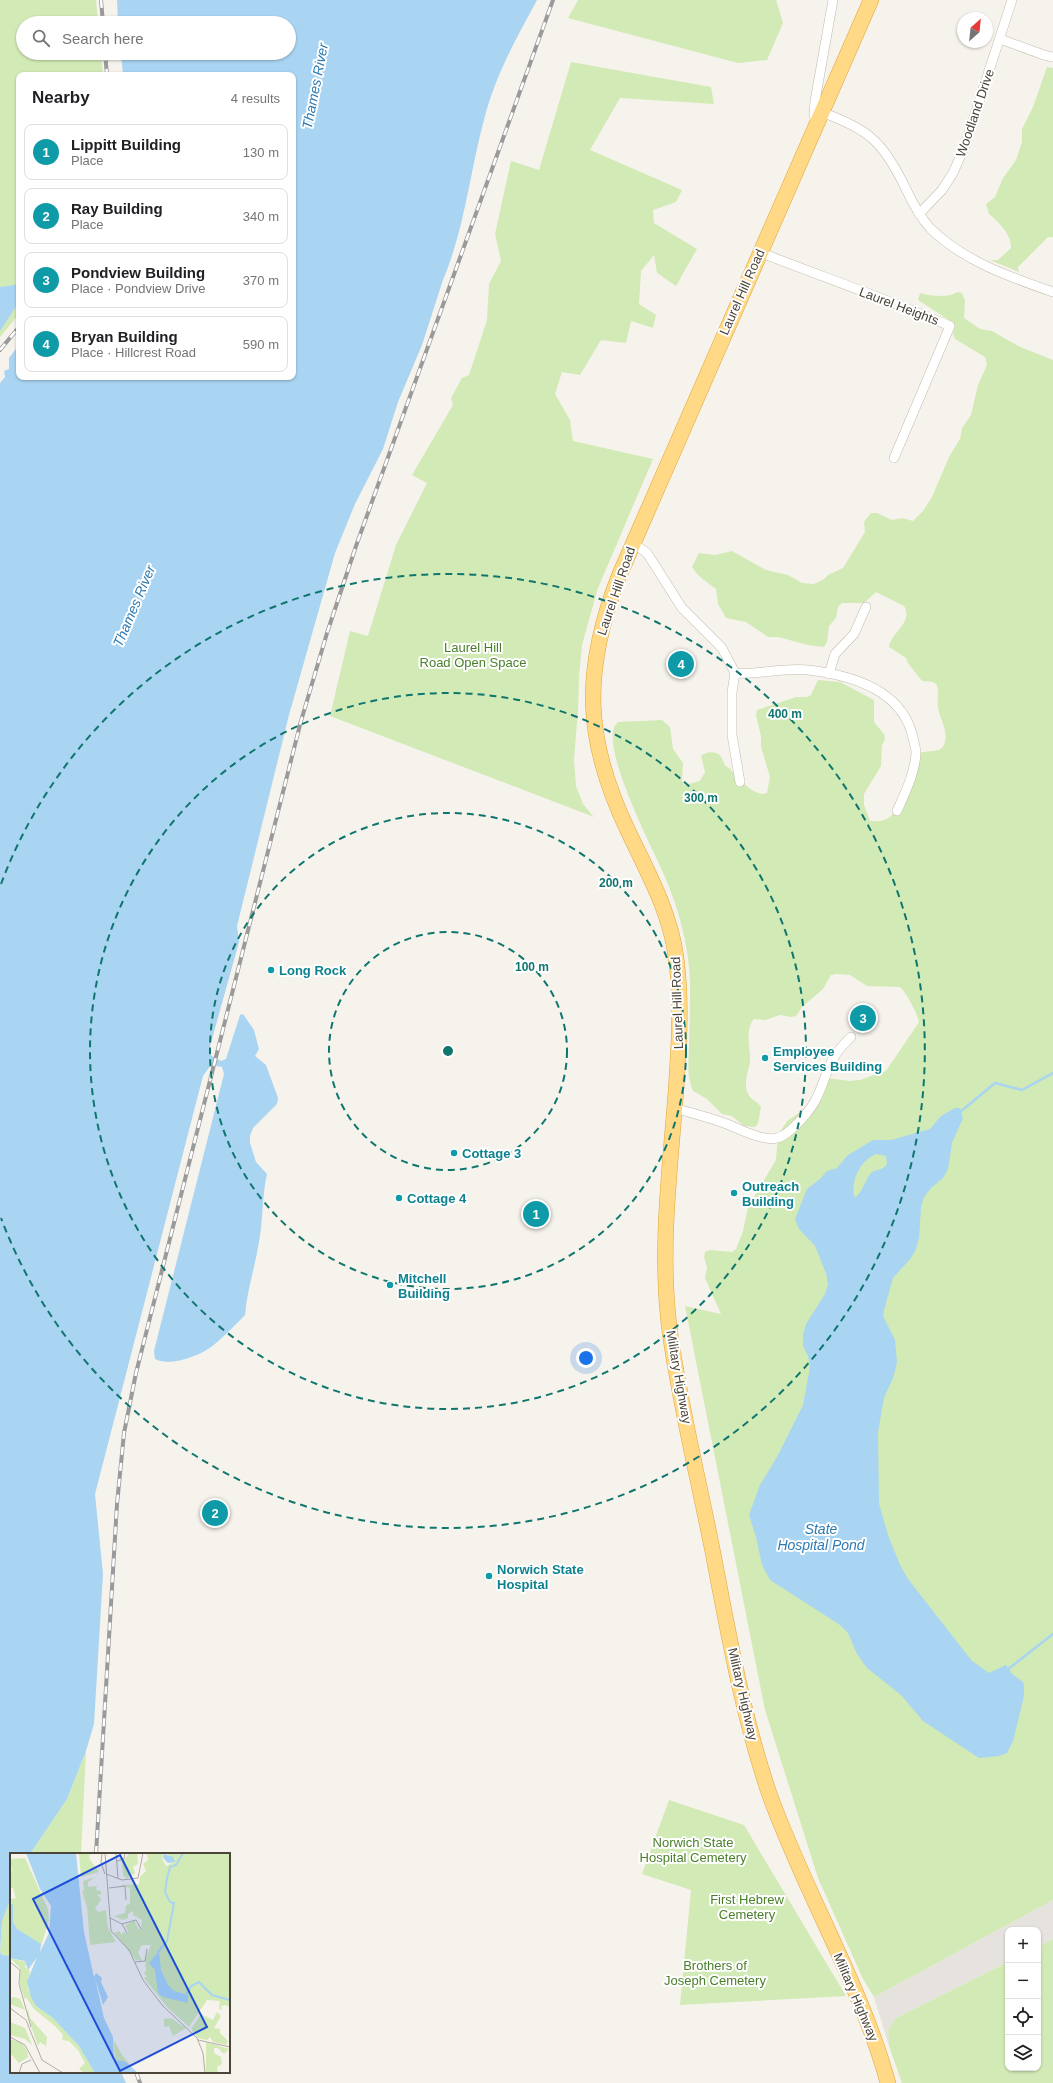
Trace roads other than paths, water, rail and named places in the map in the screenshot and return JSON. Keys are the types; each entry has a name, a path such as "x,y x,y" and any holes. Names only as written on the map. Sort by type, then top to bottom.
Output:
{"highway":[{"name":"Laurel Hill Road","path":"666,1286 666,1218 680,1016 678,977 674,946 662,902 618,811 606,779 598,748 593,713 594,670 600,636 612,594 633,543 818,117 871,0"},
{"name":"Military Highway","path":"666,1286 669,1322 677,1372 734,1657 754,1743 782,1827 858,1999 888,2083"}],"street":[{"path":"833,0 815,101 814,115 856,127 882,146 892,161 919,214 931,229 982,264 1004,275 1053,292"},
{"name":"Woodland Drive","path":"919,214 942,190 954,173 964,148 1012,0"},
{"path":"1000,39 1044,55 1053,56"},
{"name":"Laurel Heights","path":"760,252 830,280 890,300 950,326 894,458"},
{"path":"633,543 647,554 682,608 722,648 735,673 732,692 732,736 740,782"},
{"path":"829,674 835,654 854,634 866,607"},
{"path":"735,673 752,674 786,670 808,670 829,674 867,685 892,700 903,712 911,731 916,752 910,783 897,811"},
{"path":"674,1108 711,1119 750,1134 776,1139 786,1134 806,1114 816,1099 830,1062 838,1050 851,1037"}],"water":[{"name":"Thames River","path":"117,0 537,0 508,56 490,100 480,136 457,240 422,345 398,402 383,449 355,504 335,553 289,715 237,926 239,942 209,1050 209,1054 221,1061 226,1059 240,1015 243,1014 254,1030 259,1049 255,1056 266,1065 278,1098 277,1104 253,1128 250,1136 250,1143 256,1162 267,1174 260,1234 247,1297 245,1315 228,1332 199,1354 168,1362 155,1359 154,1351 224,1074 222,1067 211,1065 203,1076 95,1494 103,1574 94,1724 86,1751 67,1799 31,1853 10,1853 10,1901 2,1921 0,1952 0,383 5,377 4,371 9,369 9,358 16,349 16,380 296,380 296,72 123,72 122,60 296,60 296,16 118,16"},
{"path":"16,284 16,307 0,331 0,287"},
{"name":"State Hospital Pond","path":"955,1108 960,1108 963,1118 952,1143 948,1169 943,1178 931,1188 924,1197 921,1207 919,1238 916,1249 911,1258 893,1278 883,1316 895,1340 897,1363 893,1378 884,1398 878,1432 879,1504 888,1535 900,1565 908,1579 972,1661 989,1673 1006,1665 1012,1674 1023,1682 1024,1696 1013,1741 1007,1753 999,1756 979,1758 923,1721 901,1695 867,1668 857,1654 848,1633 840,1625 770,1580 762,1565 756,1537 749,1515 760,1485 777,1457 803,1405 810,1367 808,1356 803,1346 803,1335 806,1324 825,1294 828,1284 826,1273 815,1246 799,1229 795,1219 807,1189 820,1179 827,1171 837,1168 848,1155 873,1140 891,1140 930,1129 941,1116","holes":["876,1154 886,1156 887,1164 872,1172 863,1188 856,1197 854,1196 854,1183 858,1171 862,1165"]},
{"path":"0,1952 2,1955 10,1956 10,2073 121,2073 126,2083 0,2083"}],"waterway":[{"path":"960,1112 995,1083 1022,1090 1053,1073"},
{"path":"1007,1670 1053,1634"}],"railway":[{"path":"101,0 102,16"},
{"path":"96,1853 117,1504 124,1433 136,1373 301,721 327,633 356,546 553,0"},
{"path":"106,60 107,72"},
{"path":"0,350 16,331"},
{"path":"136,2073 140,2083"}],"place":[{"name":"Bryan Building","path":"681,664"},
{"name":"Long Rock","path":"271,970"},
{"name":"Pondview Building","path":"863,1018"},
{"name":"Employee Services Building","path":"765,1058"},
{"name":"Cottage 3","path":"454,1153"},
{"name":"Outreach Building","path":"734,1193"},
{"name":"Cottage 4","path":"399,1198"},
{"name":"Lippitt Building","path":"536,1214"},
{"name":"Mitchell Building","path":"390,1285"},
{"name":"Ray Building","path":"215,1513"},
{"name":"Norwich State Hospital","path":"489,1576"}],"park label":[{"name":"Laurel Hill Road Open Space","path":"473,654"},
{"name":"Norwich State Hospital Cemetery","path":"693,1850"},
{"name":"First Hebrew Cemetery","path":"747,1906"},
{"name":"Brothers of Joseph Cemetery","path":"715,1972"}]}
